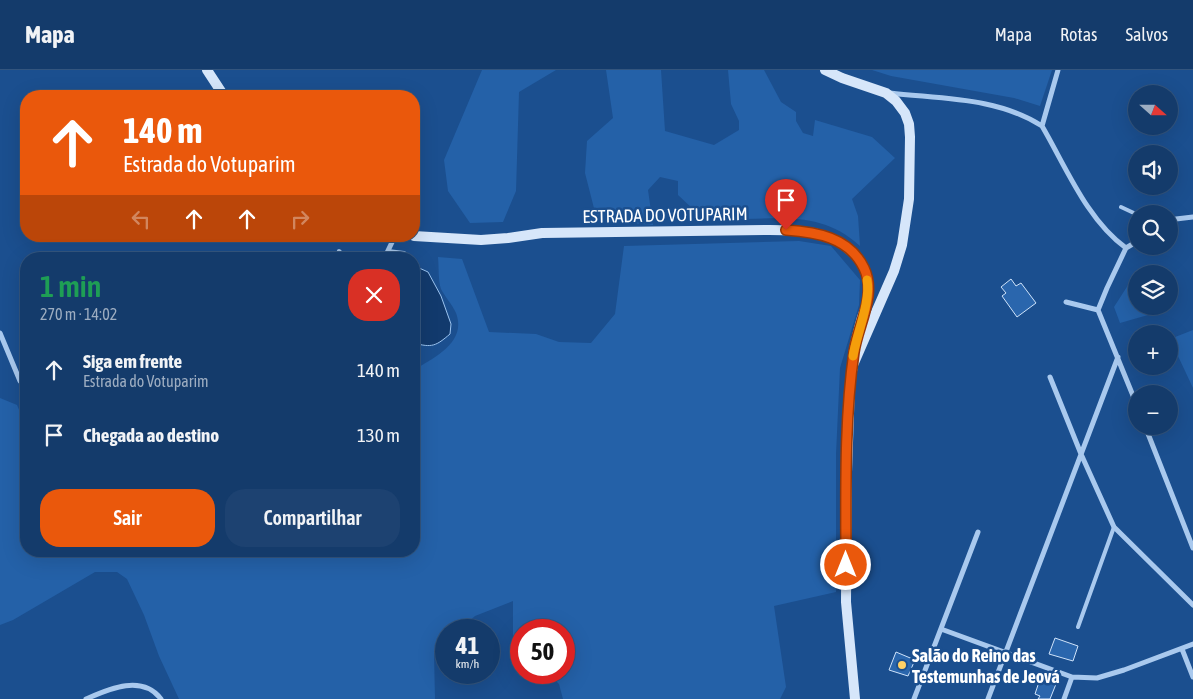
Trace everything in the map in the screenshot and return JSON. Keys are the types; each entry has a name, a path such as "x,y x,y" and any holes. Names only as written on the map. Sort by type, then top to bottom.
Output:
{"main road":[{"path":"207,70 220,90"},
{"path":"825,70 847,80 886,93 896,101 905,113 909,124 910,179 907,217 902,245 894,271 853,365 850,384 846,602 855,699"},
{"name":"ESTRADA DO VOTUPARIM","path":"420,236 481,240 542,233 786,230 831,237 855,255 863,266 868,280 868,299 855,342 853,365"}],"street":[{"path":"1042,126 1058,70"},
{"path":"886,93 971,101 1016,113 1042,126 1079,192 1104,229 1126,248 1106,288 1098,310 1129,385"},
{"path":"1178,219 1193,217"},
{"path":"388,251 392,242"},
{"path":"1066,302 1098,310"},
{"path":"0,333 20,381"},
{"path":"988,699 1118,357"},
{"path":"1050,377 1081,454 1114,527 1193,604"},
{"path":"1149,435 1193,548"},
{"path":"914,699 978,532"},
{"path":"941,629 1072,677 1097,678 1193,644"},
{"path":"1182,649 1193,677"},
{"path":"1064,699 1072,677"},
{"path":"86,699 113,689 136,685 151,689 161,699"}],"lane":[{"path":"1121,207 1128,210"},
{"path":"388,251 396,252"},
{"path":"1078,627 1114,527"}],"shaded area":[{"path":"482,70 556,70 519,92 516,191 503,222 470,223 448,191 444,160"},
{"path":"606,70 661,70 665,131 714,145 739,130 739,121 731,104 728,70 764,70 781,102 796,112 796,121 803,133 813,136 815,120 872,137 895,158 852,199 858,216 860,246 833,228 806,220 776,218 732,219 701,213 678,195 678,181 660,177 648,190 653,225 597,220 585,173 587,141 613,118"},
{"path":"872,70 1052,70 1040,106 1014,98 891,76"},
{"path":"799,241 831,246 860,280 859,305 840,368 836,454 836,592 774,606 786,687 780,699 563,699 559,684 575,684 575,619 513,619 513,601 472,619 435,619 435,699 179,699 127,579 117,572 95,572 13,620 0,625 0,398 17,405 20,412 20,557 420,557 420,366 447,348 457,332 458,323 456,313 441,289 438,257 462,259 489,332 536,334 559,342 591,343 615,314 624,246"},
{"path":"420,268 428,272 441,296 451,324 450,334 434,345 420,344"},
{"path":"1128,285 1128,315 1148,315 1120,323 1114,307"},
{"path":"1193,330 1193,388 1178,356 1178,336"}],"building":[{"path":"1011,279 1016,286 1021,283 1036,303 1017,317 1002,296 1006,293 1001,287"},
{"path":"1055,638 1078,646 1073,661 1049,654"},
{"name":"Salão do Reino das Testemunhas de Jeová","path":"896,652 915,660 908,676 889,670"},
{"path":"1040,679 1056,684 1050,699 1038,699 1040,696 1035,694"}],"slow traffic":[{"path":"853,356 855,342 868,299 867,280"}],"place":[{"name":"Salão do Reino das Testemunhas de Jeová","path":"902,665"}],"route":[{"path":"786,230 831,237 840,242 855,255 867,275 868,299 855,342 850,384 846,565"}]}
